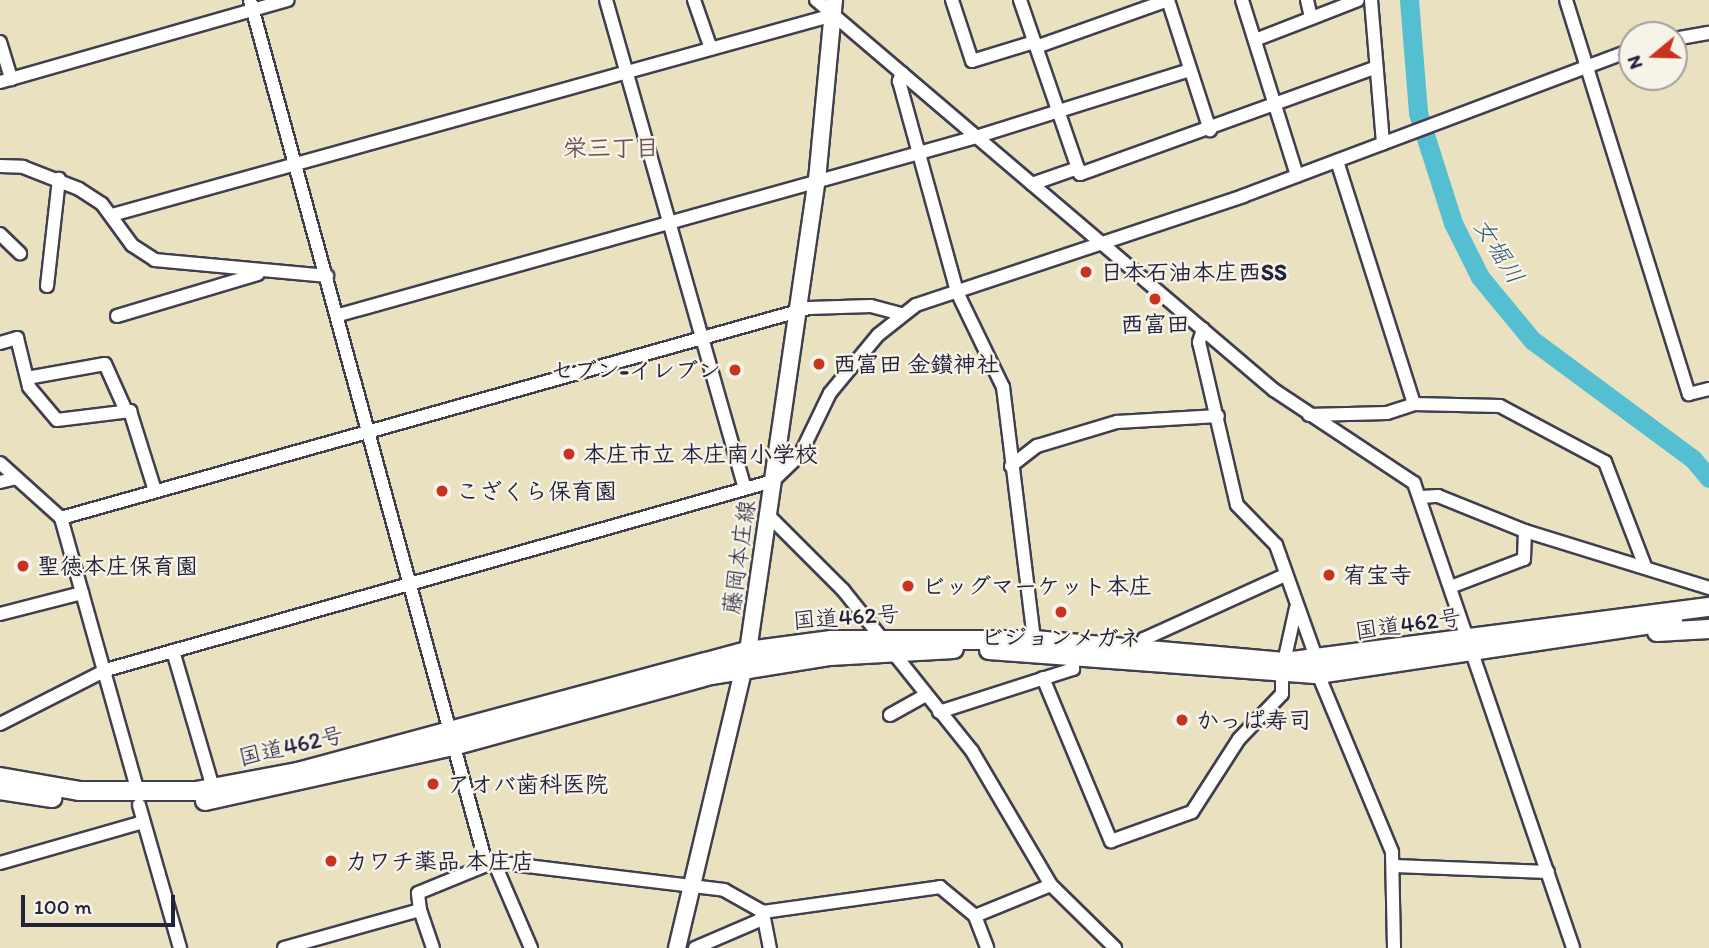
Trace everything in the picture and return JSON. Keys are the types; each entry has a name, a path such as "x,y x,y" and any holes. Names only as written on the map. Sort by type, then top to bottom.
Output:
{"highway":[{"name":"国道462号","path":"1473,648 1607,616 1709,607"},
{"name":"国道462号","path":"747,659 891,651 1073,657 1283,669 1544,641 1709,619"},
{"path":"1544,641 1709,629"},
{"name":"国道462号","path":"0,790 140,807 249,795 747,659 880,637 1034,640 1283,669"},
{"name":"国道462号","path":"0,777 140,807 214,788 452,738"}],"main road":[{"name":"藤岡本庄線","path":"677,948 747,659 817,180 834,8"}],"street":[{"path":"0,42 5,81 252,5 288,0"},
{"path":"606,0 745,489"},
{"path":"694,0 710,46"},
{"path":"816,0 834,8 902,74 1203,329 1309,415 1408,478 1422,497 1573,948"},
{"path":"952,0 972,61 1035,44 1168,0 1210,130"},
{"path":"1020,0 1080,174 1277,106 1374,68"},
{"path":"1242,0 1297,176"},
{"path":"1307,0 1311,18"},
{"path":"1255,40 1358,0"},
{"path":"1371,0 1374,68 1383,144"},
{"path":"1566,0 1689,394 1709,388"},
{"path":"252,5 339,315 452,738 490,862 531,948"},
{"path":"112,215 626,71 834,8"},
{"path":"1688,37 1709,33"},
{"path":"0,724 106,670 773,481 800,455 830,393 901,314 957,292 1105,244 1297,176 1618,56"},
{"path":"339,315 976,136 1191,69"},
{"path":"902,74 899,81 957,292 1003,387 1034,640"},
{"path":"1337,161 1414,404"},
{"path":"0,166 59,179 112,215 132,245 155,260 327,276"},
{"path":"1032,184 1079,168"},
{"path":"47,286 59,179"},
{"path":"0,234 20,253"},
{"path":"117,316 269,271"},
{"path":"61,518 796,311 843,304 901,314"},
{"path":"1203,329 1199,342 1237,505 1276,545 1318,667 1379,815 1394,866 1394,948"},
{"path":"0,343 17,338 27,378 57,420 126,411"},
{"path":"27,378 105,364 126,411 155,491"},
{"path":"1309,415 1387,413 1414,404 1500,406 1605,462 1645,566"},
{"path":"1011,466 1037,446 1116,422 1218,416"},
{"path":"0,463 61,518 106,670 140,807 180,948"},
{"path":"0,482 16,478"},
{"path":"1422,497 1438,496 1525,531 1709,588"},
{"path":"769,516 880,637 991,778 1051,885 1115,948"},
{"path":"1453,586 1524,559 1525,531"},
{"path":"1137,651 1144,639 1285,575"},
{"path":"0,614 82,593"},
{"path":"1043,678 1111,841 1192,812 1239,739 1282,694 1283,669 1296,608"},
{"path":"173,651 214,788"},
{"path":"939,712 1073,669 1073,657"},
{"path":"890,715 926,695"},
{"path":"0,863 140,807"},
{"path":"433,948 420,910 418,893 490,862 723,890 763,912 940,887 975,916 987,948"},
{"path":"1394,866 1548,872"},
{"path":"975,916 1051,885"},
{"path":"284,948 420,910"},
{"path":"695,948 760,920 763,912"},
{"path":"763,912 770,948"}],"waterway":[{"name":"女堀川","path":"1409,0 1418,113 1453,223 1480,277 1532,340 1693,459 1709,478"}],"place":[{"name":"日本石油本庄西SS","path":"1086,272"},
{"name":"西富田","path":"1155,299"},
{"name":"西富田 金鑚神社","path":"819,364"},
{"name":"セブン-イレブン","path":"735,370"},
{"name":"本庄市立 本庄南小学校","path":"569,454"},
{"name":"こざくら保育園","path":"442,491"},
{"name":"聖徳本庄保育園","path":"23,566"},
{"name":"宥宝寺","path":"1329,575"},
{"name":"ビッグマーケット本庄","path":"908,586"},
{"name":"ビジョンメガネ","path":"1061,612"},
{"name":"かっぱ寿司","path":"1182,720"},
{"name":"アオバ歯科医院","path":"433,784"},
{"name":"カワチ薬品 本庄店","path":"331,861"}],"district":[{"name":"栄三丁目","path":"611,148"}]}
